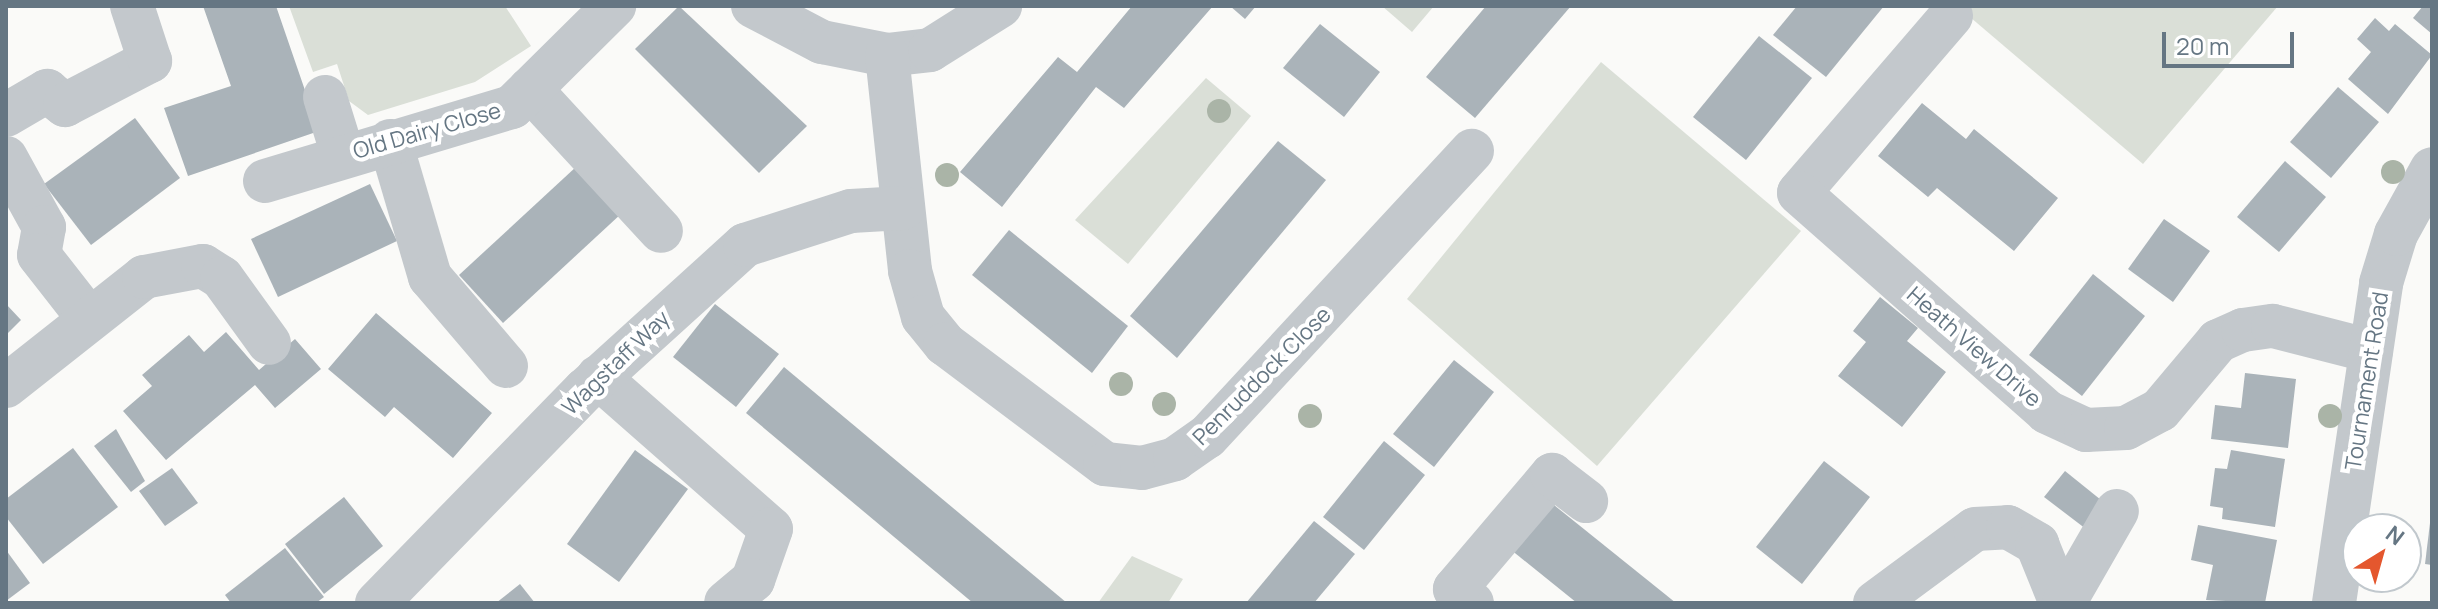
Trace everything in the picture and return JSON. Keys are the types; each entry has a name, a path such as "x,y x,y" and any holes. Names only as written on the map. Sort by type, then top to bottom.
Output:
{"street":[{"path":"6,115 47,91 65,105 150,61 132,6"},
{"name":"Old Dairy Close","path":"265,181 343,155 512,107 614,6"},
{"path":"753,6 822,42 887,55 930,50 1000,6"},
{"name":"Heath View Drive","path":"1951,16 1799,193 2047,412 2086,430 2126,428 2160,410 2218,341 2243,330 2273,326 2371,351"},
{"name":"Penruddock Close","path":"887,55 903,208 923,317 945,344 1070,443 1105,464 1142,468 1175,459 1207,437 1472,151"},
{"path":"530,89 661,231"},
{"name":"Old Dairy Close","path":"325,97 343,155"},
{"path":"390,141 430,277 506,366"},
{"path":"6,158 44,227 39,255 89,319"},
{"name":"Tournament Road","path":"2334,603 2371,351 2396,234 2432,169"},
{"name":"Wagstaff Way","path":"377,603 598,377 745,245 851,211 903,208"},
{"path":"6,386 144,277 203,266 222,278 269,343"},
{"path":"598,377 771,529 753,580 726,603"},
{"path":"1464,596 1552,475 1586,501"},
{"path":"2062,603 2117,511"},
{"path":"1875,603 1975,529 2008,527 2037,544 2062,603"}],"shaded area":[{"path":"289,6 505,6 531,46 475,82 368,115 349,101 337,64 313,72"},
{"path":"1382,6 1434,6 1412,32"},
{"path":"1957,6 2278,6 2143,164"},
{"path":"1601,62 1801,231 1597,466 1407,299"},
{"path":"1206,78 1251,116 1128,264 1075,220"},
{"path":"1132,556 1183,579 1168,603 1098,603"}],"building":[{"path":"203,6 276,6 319,131 188,176 164,108 231,86"},
{"path":"679,6 807,126 759,173 635,49"},
{"path":"1132,6 1213,6 1124,108 1096,87 1002,207 960,172 1058,57 1077,72"},
{"path":"1230,6 1256,6 1245,19"},
{"path":"1486,6 1571,6 1475,118 1426,77"},
{"path":"1797,6 1884,6 1826,77 1773,35"},
{"path":"2423,6 2432,6 2432,34 2413,18"},
{"path":"2375,18 2389,31 2395,24 2432,55 2388,114 2348,79 2371,52 2357,39"},
{"path":"1320,24 1380,72 1344,117 1283,68"},
{"path":"1759,36 1812,78 1746,160 1693,117"},
{"path":"2338,87 2379,122 2331,178 2290,142"},
{"path":"1922,103 1966,139 1974,129 2058,198 2014,251 1937,188 1928,197 1878,156"},
{"path":"135,118 180,178 91,245 44,184"},
{"path":"1278,141 1326,180 1177,358 1130,316"},
{"path":"2285,161 2326,197 2279,252 2237,217"},
{"path":"577,166 622,213 503,323 459,275"},
{"path":"370,184 397,241 278,297 251,239"},
{"path":"2164,219 2210,251 2173,302 2128,269"},
{"path":"1009,230 1128,326 1092,373 972,275"},
{"path":"2093,274 2145,316 2082,396 2029,355"},
{"path":"1880,297 1918,328 1907,341 1946,372 1902,427 1838,376 1866,342 1853,331"},
{"path":"6,304 21,320 6,335"},
{"path":"715,304 779,354 736,407 673,357"},
{"path":"376,313 492,413 453,458 394,407 385,417 328,369"},
{"path":"226,332 259,370 295,339 321,369 275,408 255,385 166,460 123,411 152,386 142,375 189,335 204,352"},
{"path":"1454,360 1494,392 1434,467 1393,434"},
{"path":"784,367 1067,603 973,603 746,413"},
{"path":"2245,373 2296,379 2288,448 2211,439 2215,405 2241,408"},
{"path":"116,429 145,481 131,492 94,446"},
{"path":"1384,441 1425,475 1364,550 1323,517"},
{"path":"73,448 118,507 43,564 6,517 6,499"},
{"path":"635,450 688,489 619,582 567,544"},
{"path":"2231,450 2285,459 2275,527 2222,519 2223,508 2210,506 2215,468 2227,469"},
{"path":"1824,461 1870,497 1802,584 1756,547"},
{"path":"172,468 198,503 165,526 139,491"},
{"path":"2065,471 2106,504 2086,529 2044,497"},
{"path":"344,497 383,546 324,594 285,544"},
{"path":"1549,501 1676,603 1577,603 1510,549"},
{"path":"1314,521 1355,554 1314,603 1246,603"},
{"path":"2432,523 2432,565 2425,564"},
{"path":"2198,525 2277,540 2265,603 2206,600 2213,565 2191,560"},
{"path":"285,548 324,597 316,603 231,603 225,595"},
{"path":"6,550 30,583 6,601"},
{"path":"520,584 535,603 496,603"}]}
